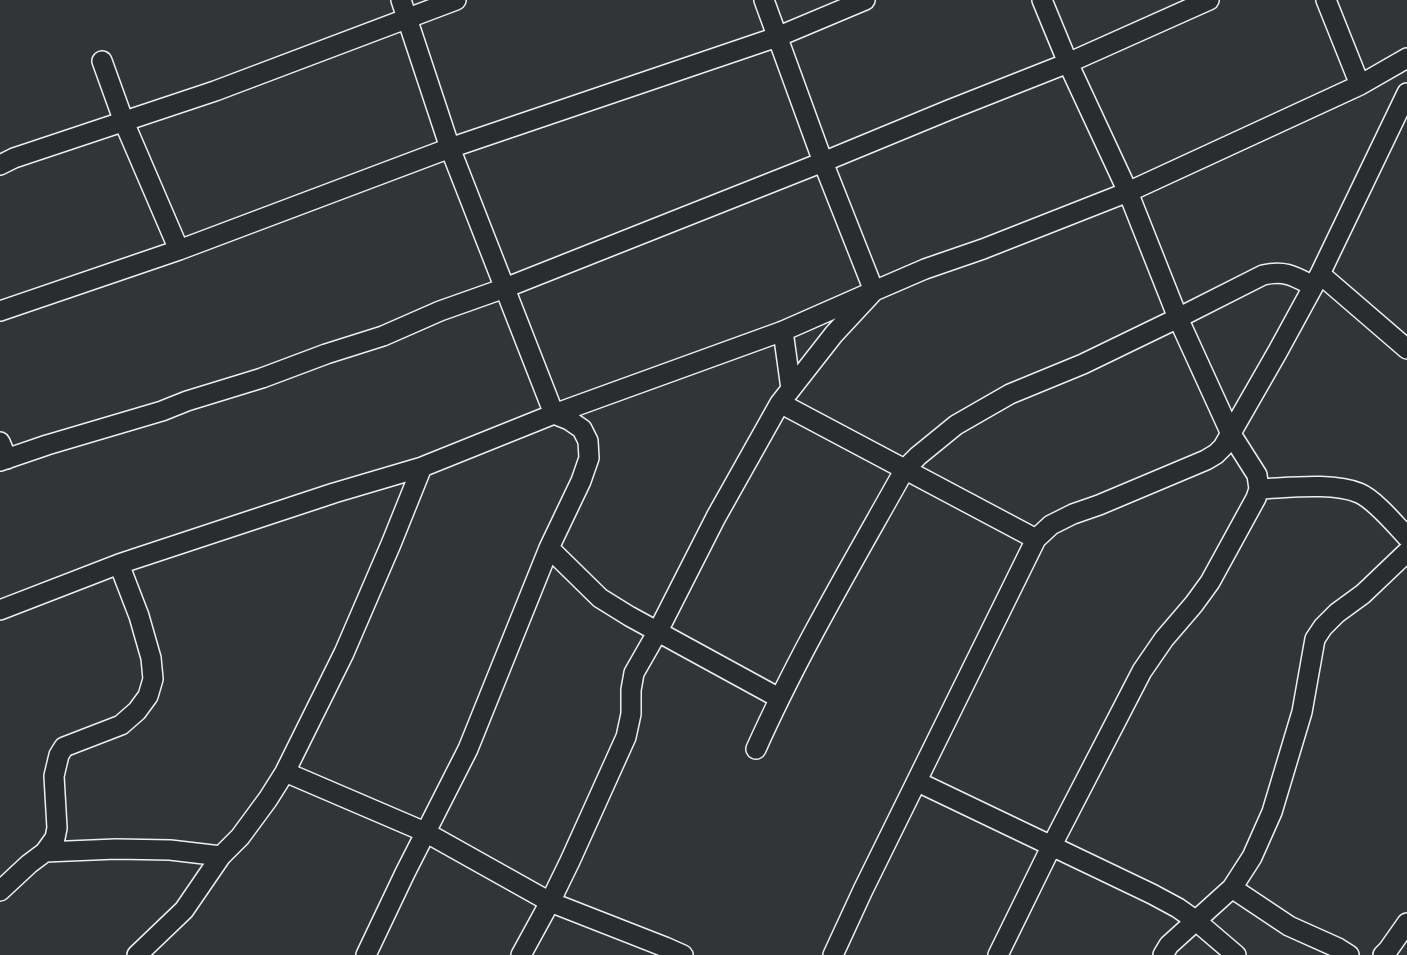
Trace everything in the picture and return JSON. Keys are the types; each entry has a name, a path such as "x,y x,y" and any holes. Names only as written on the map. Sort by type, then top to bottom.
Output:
{"street":[{"path":"0,165 14,158 225,88 404,9 456,0"},
{"path":"764,0 823,162 874,290"},
{"path":"0,312 179,250 450,148 777,37 865,0"},
{"path":"998,955 1052,845 1142,671 1164,639 1210,582 1256,498 1259,489 1257,475 1231,434 1178,318 1128,192 1068,63 1042,0"},
{"path":"2,454 46,445 162,411 383,336 440,311 505,288 1068,63 1209,0"},
{"path":"1326,0 1360,85"},
{"path":"366,955 425,832 468,749 549,548 590,458 588,442 582,429 569,420 554,414 450,148 404,9"},
{"path":"0,610 119,564 334,493 422,467 554,414 783,331 925,269 983,250 1128,192 1360,85 1407,58"},
{"path":"102,61 124,122 179,250"},
{"path":"832,955 1036,539 1051,525 1073,514 1206,460 1223,447 1316,280 1407,93"},
{"path":"756,750 779,698 904,469 956,425 1010,394 1083,364 1263,275 1276,272 1316,280 1407,349"},
{"path":"521,955 550,902 589,821 626,737 631,714 631,690 634,673 658,631 716,517 786,396 834,334 874,290"},
{"path":"783,331 786,396"},
{"path":"786,396 904,469 1036,539"},
{"path":"137,955 184,910 221,856 240,837 268,799 285,772 344,653 422,467"},
{"path":"1259,489 1336,487 1360,493 1375,504 1407,537"},
{"path":"549,548 600,598 629,616 779,698"},
{"path":"1163,955 1169,945 1232,888 1252,857 1272,812 1302,712 1315,639 1324,626 1337,613 1363,594 1407,552"},
{"path":"0,891 28,864 45,852 55,838 57,828 54,776 59,755 64,747 121,725 137,711 148,696 153,679 151,658 139,616 119,564"},
{"path":"285,772 425,832 550,902 683,955"},
{"path":"918,782 1052,845 1178,908 1236,955"},
{"path":"45,852 125,849 170,850 221,856"},
{"path":"1232,888 1289,926 1338,948 1348,955"},
{"path":"1383,955 1407,923"}]}
